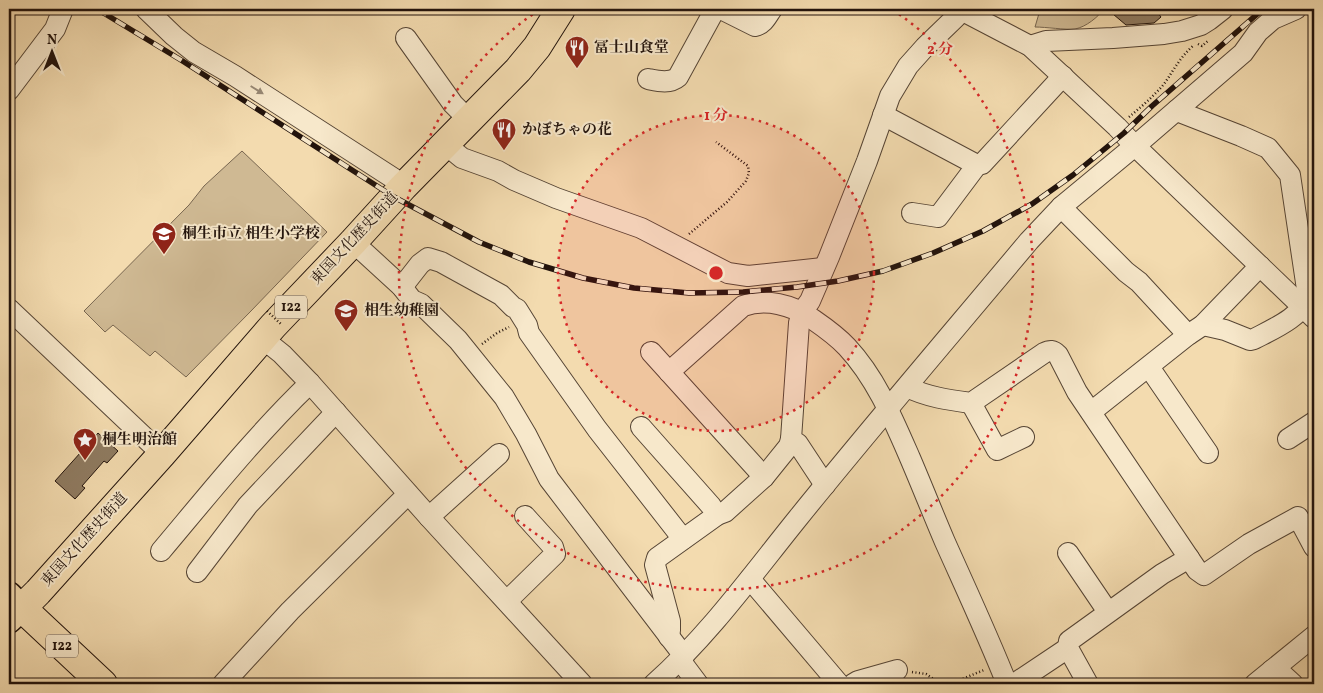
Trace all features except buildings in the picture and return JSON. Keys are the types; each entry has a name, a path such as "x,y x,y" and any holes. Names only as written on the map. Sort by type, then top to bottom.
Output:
{"highway":[{"name":"東国文化歴史街道","path":"100,683 13,608 38,592 353,242 445,144 508,81 537,47 561,9"}],"street":[{"path":"9,90 55,29 63,9"},
{"path":"146,9 194,52 281,105 404,187"},
{"path":"648,79 673,81 678,77 713,13 720,9 754,26 760,25 772,9"},
{"path":"1030,46 1046,40 1113,38 1182,31 1202,24 1223,9"},
{"path":"654,684 682,658 750,579 825,485 1028,241 1061,207 1243,53 1258,32 1273,19 1296,9"},
{"path":"794,309 810,301 867,161 890,96 908,66 956,18 960,10 1030,46 1309,313"},
{"path":"406,38 453,104 469,120"},
{"path":"912,213 938,217 977,165 982,164 1063,76"},
{"path":"1177,110 1268,148 1290,174 1309,313"},
{"path":"883,115 977,165"},
{"path":"445,144 462,158 498,171 556,198 640,228 728,273 762,275 823,268"},
{"path":"1061,207 1126,272 1195,330 1225,330 1250,340 1298,314 1309,313"},
{"path":"353,242 458,340 504,397 549,479 669,637 698,684"},
{"path":"407,294 420,264 428,258 441,262 501,294 512,307 517,309 525,320 529,333 597,429 684,539"},
{"path":"1091,412 1195,330 1260,266"},
{"path":"669,372 743,306 750,303 763,302 794,309 835,335 868,374 899,432 1007,684"},
{"path":"9,309 162,454"},
{"path":"669,637 670,621 654,565 655,562 660,555 724,512 764,477 792,440 799,323 794,309"},
{"path":"272,332 282,354 582,684"},
{"path":"906,387 940,399 971,403 1044,352 1051,350 1058,355 1077,392 1197,570 1204,576 1249,544 1298,518 1314,547"},
{"path":"651,352 764,477"},
{"path":"1149,367 1208,453"},
{"path":"161,551 208,494 290,402 310,383"},
{"path":"971,403 997,450 1024,437"},
{"path":"197,572 248,505 336,412"},
{"path":"1288,439 1314,422"},
{"path":"641,427 717,515"},
{"path":"792,440 798,444 825,485"},
{"path":"429,517 499,454"},
{"path":"223,684 290,611 408,494"},
{"path":"507,601 555,554 553,547 525,516"},
{"path":"1068,553 1108,612"},
{"path":"1088,684 1068,648 1069,641 1162,574 1189,558"},
{"path":"750,579 839,684"},
{"path":"1256,684 1314,636"},
{"path":"1014,684 1068,648"},
{"path":"853,684 897,670"},
{"path":"1272,670 1281,673 1293,684"}],"path":[{"path":"1125,121 1164,84 1186,52 1197,42 1202,46"},
{"path":"679,249 691,232 727,202 746,181 749,173 748,166 716,142"},
{"path":"470,354 497,333 517,323 510,312 512,307"},
{"path":"267,310 272,332"},
{"path":"950,684 999,664"},
{"path":"897,670 922,673 945,684"}],"shaded area":[{"path":"1035,9 1104,9 1087,24 1071,29 1035,27 1040,10"},
{"path":"242,151 327,232 186,377 155,351 150,356 113,325 105,332 84,311 189,205 204,186"}],"railway":[{"path":"97,9 181,60 394,197 479,242 529,262 583,278 634,288 689,293 743,292 838,281 883,271 933,253 983,231 1032,204 1073,175 1124,133 1152,106 1263,9"}],"place":[{"name":"冨士山食堂","path":"577,69"},
{"name":"かぼちゃの花","path":"504,151"},
{"name":"桐生市立 相生小学校","path":"164,255"},
{"name":"相生幼稚園","path":"346,332"},
{"name":"桐生明治館","path":"85,461"}]}
